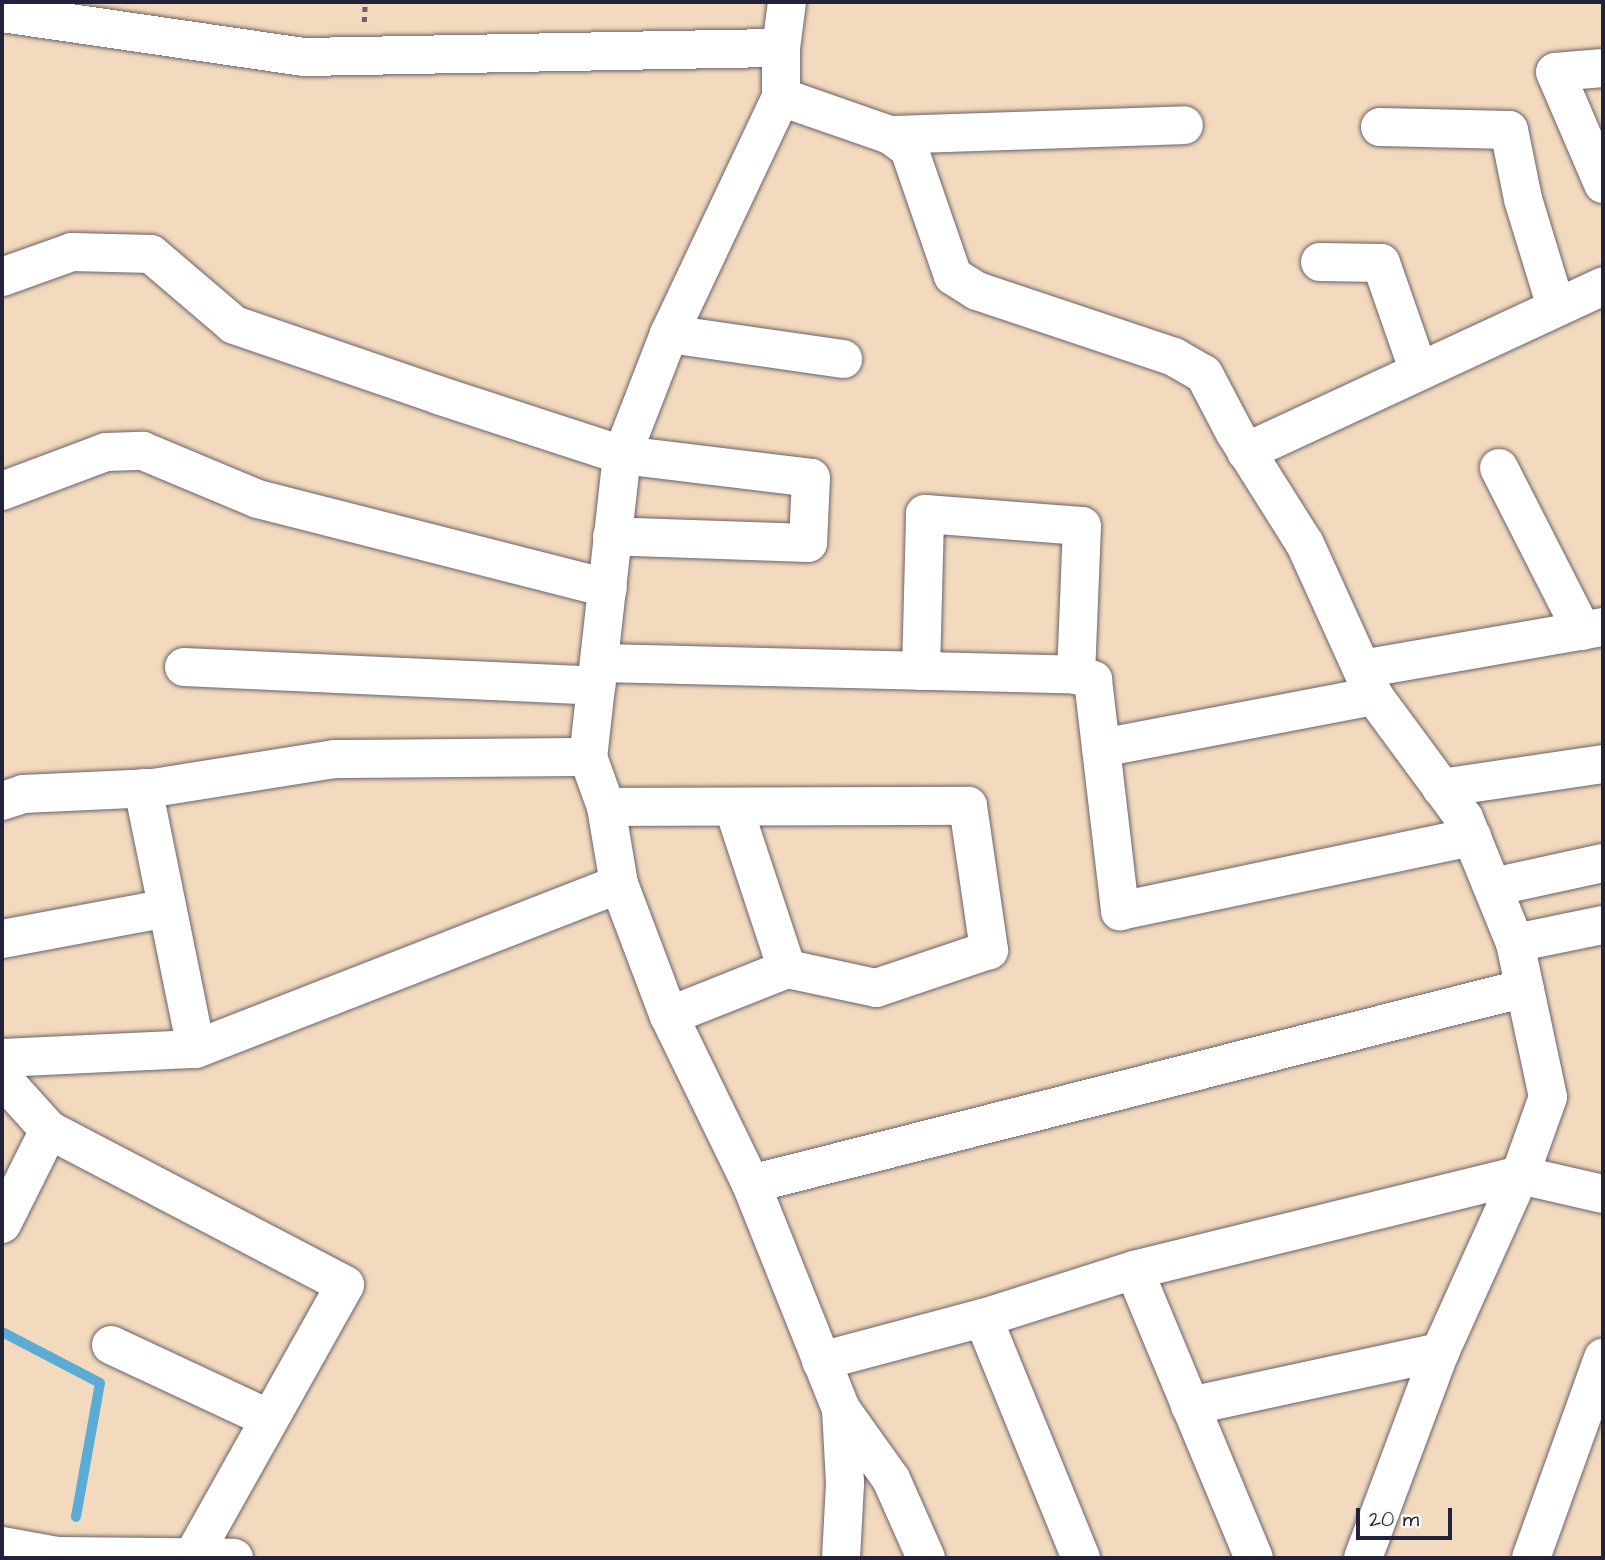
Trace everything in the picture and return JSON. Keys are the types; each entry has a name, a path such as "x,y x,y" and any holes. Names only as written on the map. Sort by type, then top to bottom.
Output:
{"street":[{"path":"787,2 781,48 781,97 669,334 622,455 589,757 606,807 619,884 669,1016 751,1184 841,1409 891,1479 926,1558"},
{"path":"2,13 305,57 781,48"},
{"path":"1603,68 1555,72 1603,184"},
{"path":"781,97 890,135 909,149 953,276 977,291 1174,358 1204,374 1246,452 1305,544 1368,683 1464,818 1493,887 1515,943 1548,1097 1520,1175 1440,1352 1363,1558"},
{"path":"890,135 1184,125"},
{"path":"1380,127 1509,131 1523,199 1556,307"},
{"path":"2,277 72,251 151,254 234,325 622,455 811,478 808,543 612,536"},
{"path":"1320,262 1381,262 1419,372"},
{"path":"1246,452 1603,286"},
{"path":"669,334 843,359"},
{"path":"2,491 106,452 143,451 257,499 608,588"},
{"path":"1101,748 1592,629 1499,468"},
{"path":"921,671 925,513 1082,526 1076,675"},
{"path":"184,667 598,675 921,671 1076,675 1093,680 1120,911 1472,837"},
{"path":"2,801 23,794 143,788 335,758 589,757"},
{"path":"1441,788 1603,764"},
{"path":"143,788 196,1049"},
{"path":"606,807 734,809 968,806 989,950 876,988 787,969 669,1016"},
{"path":"734,809 787,969"},
{"path":"1493,887 1603,863"},
{"path":"2,1058 196,1049 619,884"},
{"path":"2,939 167,908"},
{"path":"1515,943 1603,925"},
{"path":"751,1184 1525,988"},
{"path":"2,1078 49,1130 345,1285 270,1419 169,1558"},
{"path":"2,1224 49,1130"},
{"path":"821,1361 983,1318 1134,1270 1520,1175 1603,1194"},
{"path":"1134,1270 1254,1558"},
{"path":"983,1318 1081,1558"},
{"path":"111,1345 270,1419"},
{"path":"1190,1406 1440,1352"},
{"path":"1531,1558 1603,1358"},
{"path":"841,1409 845,1483 841,1558"},
{"path":"2,1546 57,1556 234,1558"}],"waterway":[{"path":"2,1332 100,1383 76,1517"}]}
